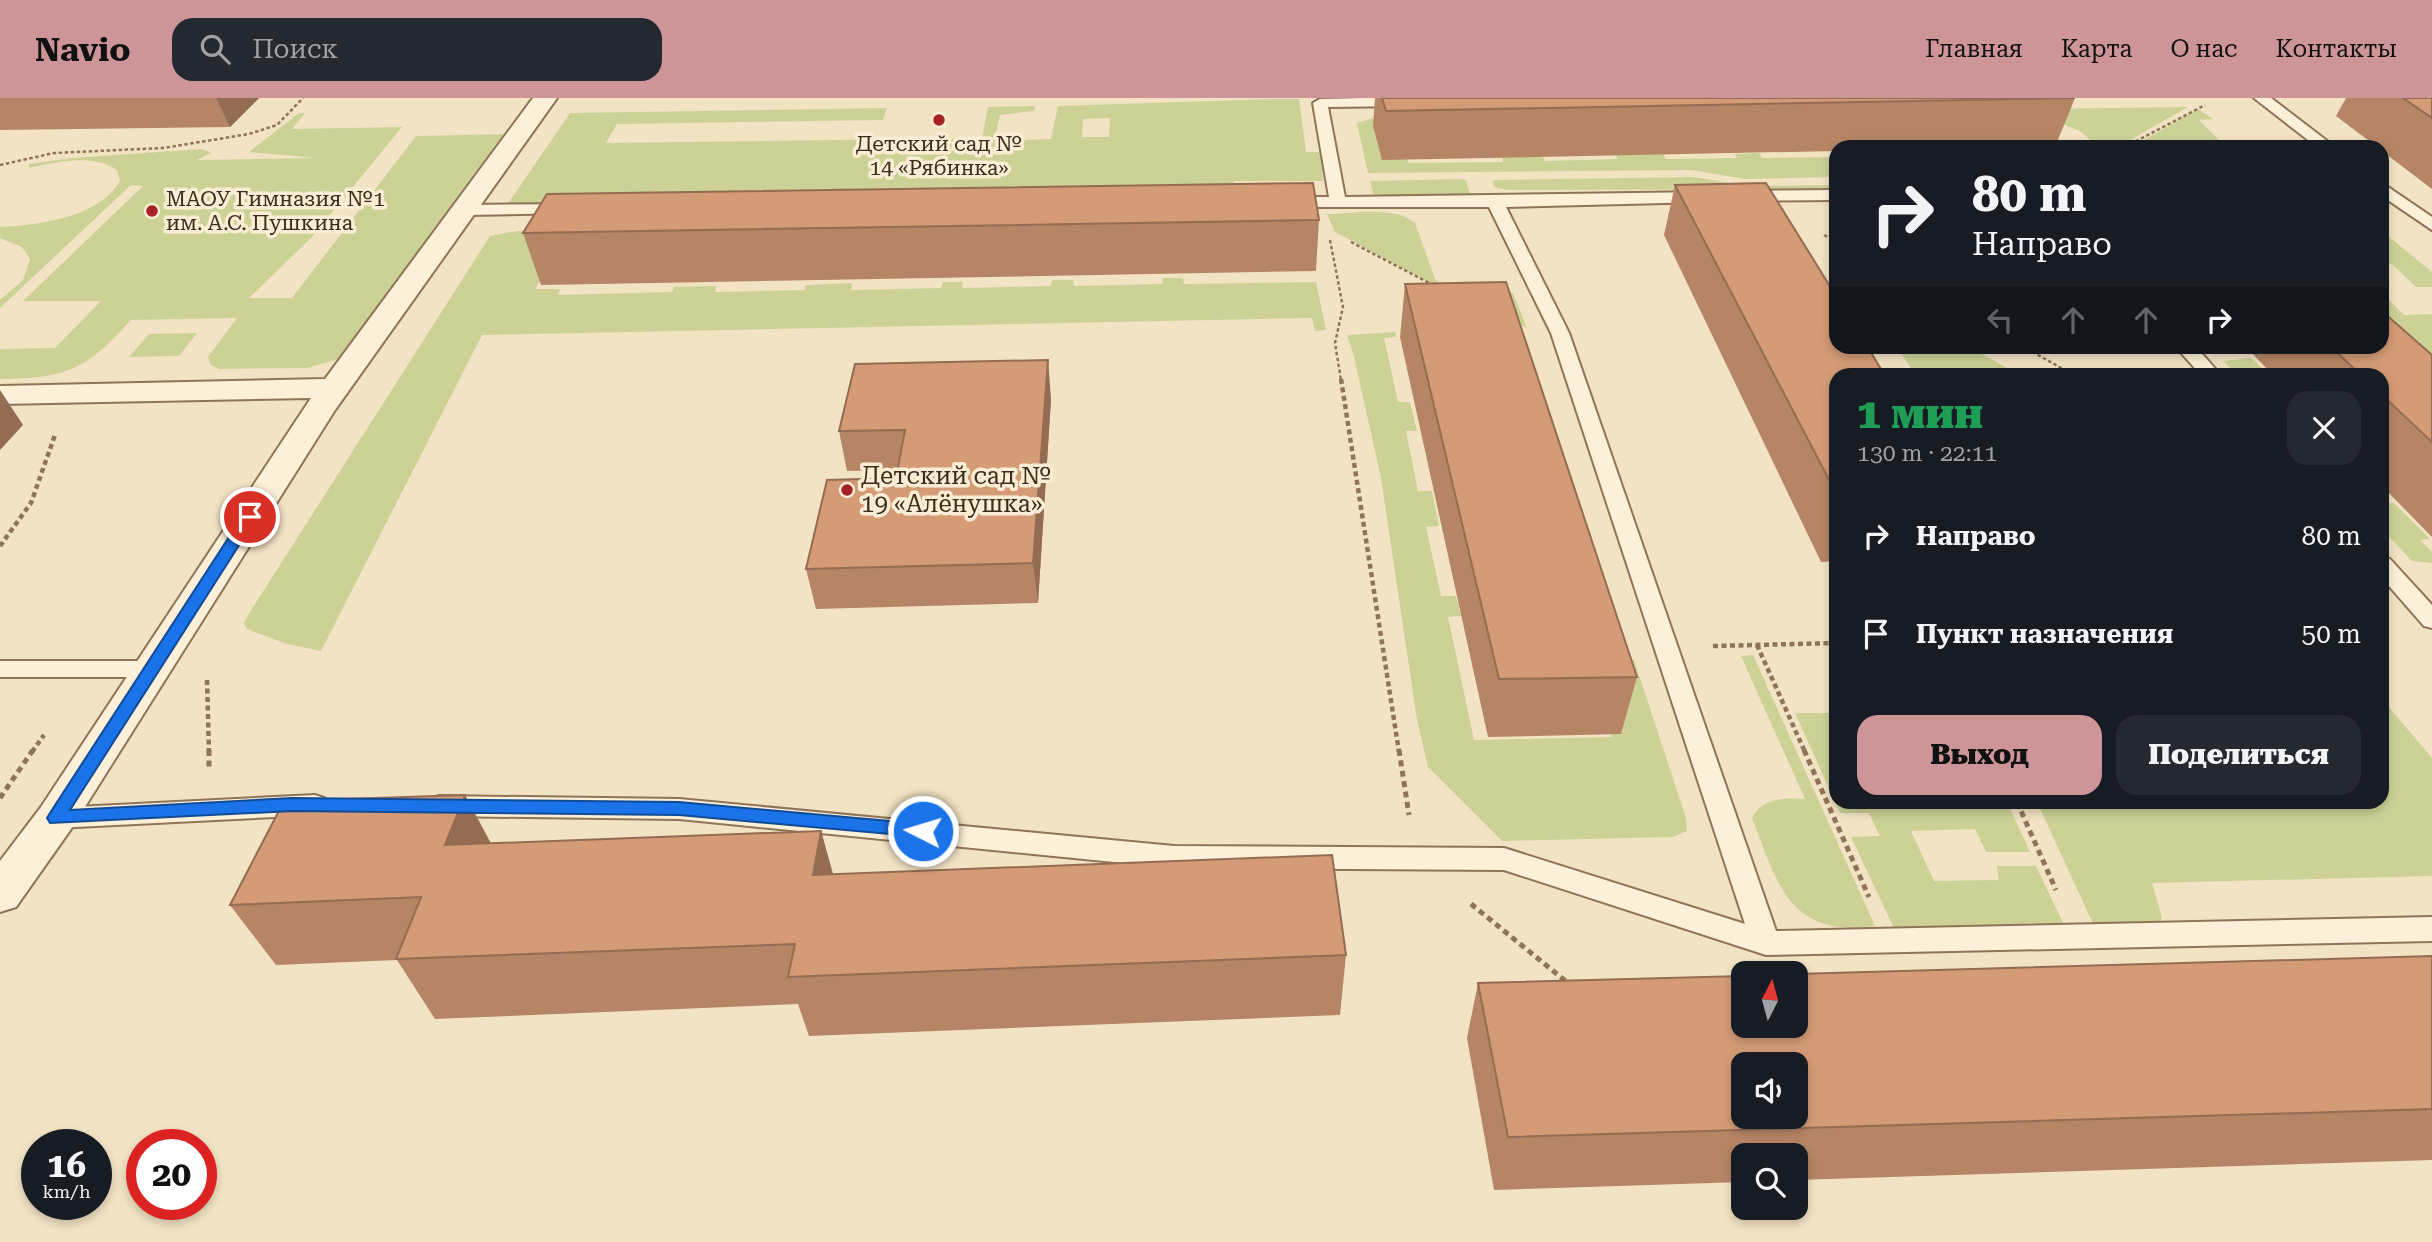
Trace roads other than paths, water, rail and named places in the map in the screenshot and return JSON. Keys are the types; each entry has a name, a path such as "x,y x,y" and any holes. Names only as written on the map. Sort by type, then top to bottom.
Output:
{"street":[{"path":"0,894 56,818 334,388 467,210 545,98"},
{"path":"0,395 334,388"}],"lane":[{"path":"2261,98 2318,140"},
{"path":"1338,202 1320,103 1427,102"},
{"path":"2389,193 2432,225"},
{"path":"1268,202 1495,202 1829,195"},
{"path":"1757,196 1769,216"},
{"path":"1495,202 1560,333 1766,943"},
{"path":"467,210 583,209"},
{"path":"2191,354 2204,368"},
{"path":"2389,572 2432,620"},
{"path":"0,668 151,669"},
{"path":"56,818 292,804 347,805"},
{"path":"416,806 679,809 1174,857 1504,859 1766,943 2432,929"}],"place":[{"name":"Детский сад № 14 «Рябинка»","path":"939,120"},
{"name":"МАОУ Гимназия №1 им. А.С. Пушкина","path":"152,211"},
{"name":"Детский сад № 19 «Алёнушка»","path":"847,490"}]}
